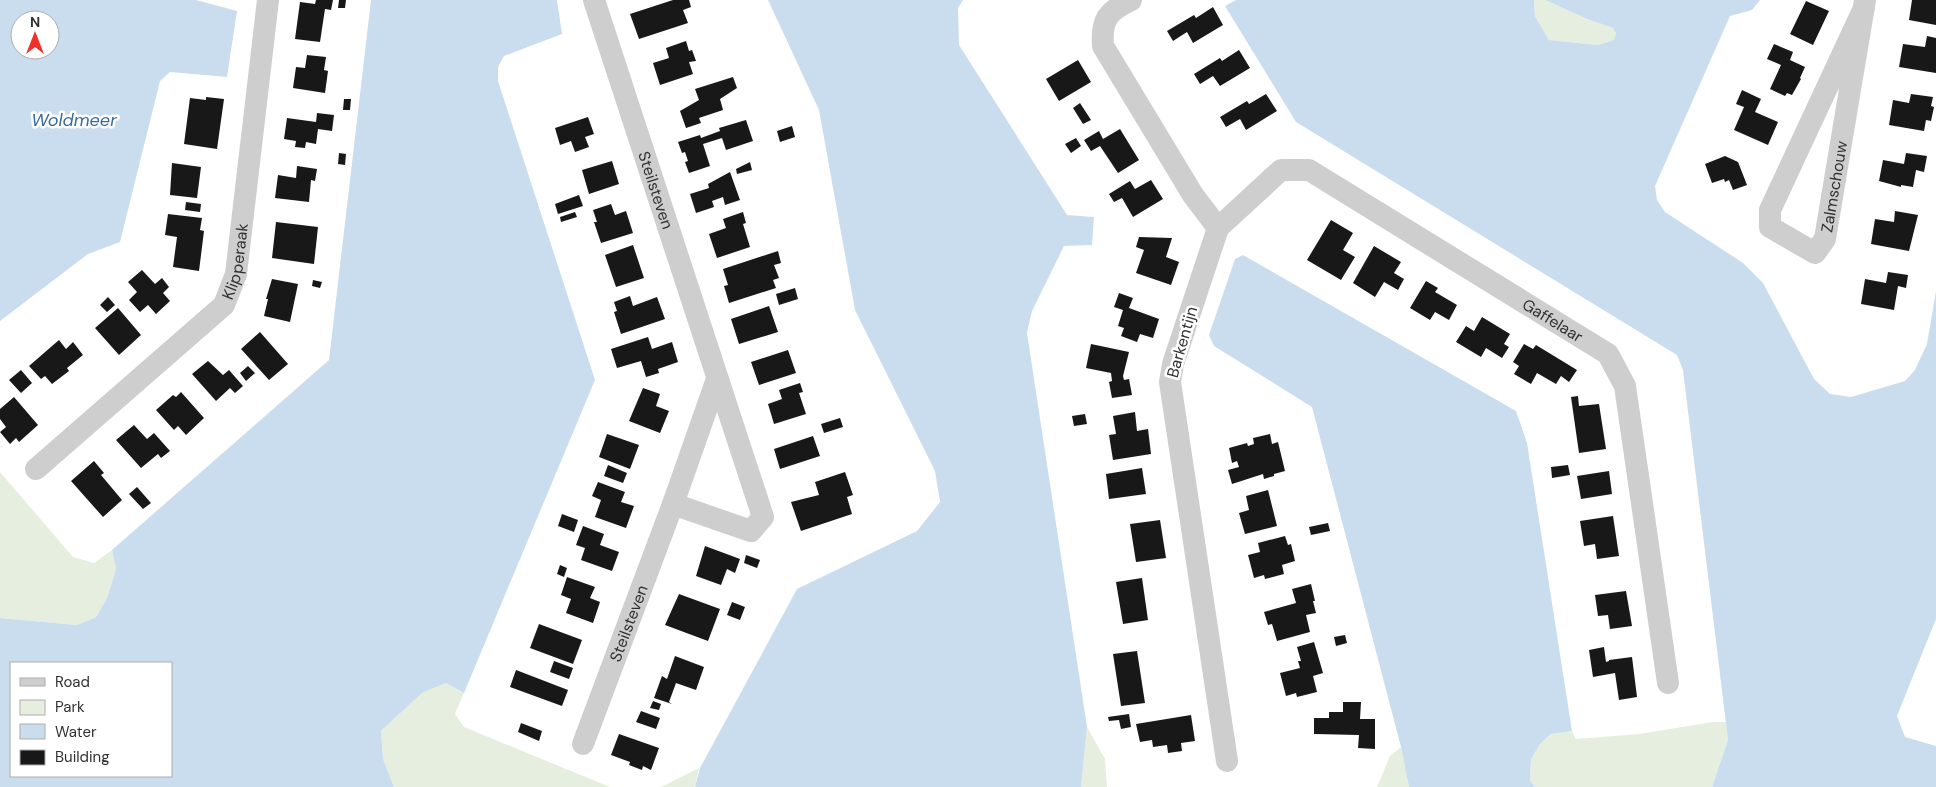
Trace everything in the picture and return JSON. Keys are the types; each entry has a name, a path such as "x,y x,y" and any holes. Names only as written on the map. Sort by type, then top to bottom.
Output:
{"street":[{"name":"Klipperaak","path":"36,469 224,305 236,274 268,0"},
{"name":"Steilsteven","path":"594,0 763,517 751,531 673,504"},
{"path":"1131,0 1115,8 1102,27 1103,46 1193,196 1218,228"},
{"name":"Zalmschouw","path":"1864,4 1825,240 1815,253 1770,227 1770,210 1864,4"},
{"name":"Gaffelaar","path":"1218,228 1281,170 1309,170 1608,354 1625,386 1668,683"},
{"name":"Barkentijn","path":"1218,228 1173,364 1170,382 1227,761"},
{"name":"Steilsteven","path":"583,744 673,504 717,380"}],"green space":[{"path":"1534,0 1545,0 1587,19 1613,28 1616,33 1614,40 1598,45 1549,40 1535,16"},
{"path":"0,472 73,557 94,563 112,550 116,569 107,598 96,617 77,625 0,618"},
{"path":"446,683 464,693 455,714 464,727 610,787 394,787 383,759 381,731 422,693"},
{"path":"1713,722 1726,722 1728,740 1712,787 1535,787 1530,780 1531,758 1540,744 1551,734 1572,731 1576,739 1639,734"},
{"path":"1087,727 1105,759 1107,787 1081,787"},
{"path":"1401,747 1409,787 1377,787 1390,756"},
{"path":"699,768 695,787 661,787"}],"water":[{"name":"Woldmeer","path":"0,0 196,0 237,11 227,77 170,72 160,81 120,242 88,254 0,321"},
{"path":"371,0 557,0 562,34 504,56 498,67 498,81 595,380 464,693 446,683 422,693 381,731 383,759 394,787 0,787 0,618 77,625 96,617 107,598 116,569 112,550 329,360"},
{"path":"768,0 963,0 958,8 959,45 1067,215 1094,217 1092,245 1064,246 1032,311 1027,333 1087,727 1081,787 695,787 700,768 797,589 917,531 940,502 935,471 855,310 819,110"},
{"path":"1236,0 1534,0 1535,16 1549,40 1598,45 1614,40 1616,33 1613,28 1587,19 1545,0 1760,0 1752,10 1730,16 1655,186 1657,200 1665,212 1743,263 1763,283 1814,379 1830,394 1851,397 1905,381 1915,370 1927,344 1936,291 1936,619 1897,716 1905,737 1936,746 1936,787 1712,787 1728,740 1683,370 1677,355 1296,122 1225,6"},
{"path":"1243,255 1516,411 1527,443 1572,731 1551,734 1540,744 1531,759 1530,780 1535,787 1409,787 1401,747 1312,407 1214,346 1209,335 1235,259"}],"building":[{"path":"316,0 333,0 331,10 325,9 320,42 295,39 300,2 315,4"},
{"path":"339,0 346,0 345,8 338,8"},
{"path":"673,0 689,0 691,7 683,10 688,23 639,39 630,14"},
{"path":"1912,0 1936,0 1936,25 1909,20"},
{"path":"1806,1 1829,11 1813,45 1790,34"},
{"path":"1213,7 1223,25 1193,43 1187,32 1173,41 1167,31 1194,15 1196,18"},
{"path":"1927,36 1936,38 1936,73 1899,67 1903,44 1925,47"},
{"path":"686,41 689,51 692,50 696,61 689,62 693,74 660,85 653,63 669,58 666,48"},
{"path":"1774,44 1793,52 1790,60 1805,67 1792,95 1787,93 1785,96 1770,89 1781,65 1767,59"},
{"path":"1239,50 1250,68 1220,86 1213,76 1200,84 1194,74 1220,58 1222,61"},
{"path":"307,55 326,57 324,70 328,71 325,93 293,88 296,67 305,68"},
{"path":"1078,60 1091,82 1059,101 1046,79"},
{"path":"733,77 737,88 720,99 723,110 699,118 701,123 686,128 680,111 699,100 695,89"},
{"path":"1742,90 1761,99 1755,112 1778,122 1768,145 1734,130 1744,107 1736,104"},
{"path":"1266,94 1277,111 1246,130 1240,119 1226,127 1220,117 1247,101 1249,104"},
{"path":"1911,94 1933,97 1931,106 1934,107 1931,121 1926,120 1924,131 1889,125 1893,100 1909,103"},
{"path":"206,97 224,99 217,149 184,144 190,98 206,100"},
{"path":"344,99 351,99 350,110 343,110"},
{"path":"1080,103 1091,120 1083,124 1073,108"},
{"path":"317,113 334,115 332,131 318,129 316,144 306,142 305,148 295,147 296,141 284,139 287,118 316,122"},
{"path":"588,117 594,134 585,137 589,147 575,152 571,141 560,145 555,128"},
{"path":"746,120 753,141 726,150 722,138 703,144 710,166 689,173 685,162 688,161 685,152 682,153 678,142 700,135 701,138 720,131 719,128"},
{"path":"792,126 795,137 780,142 777,131"},
{"path":"1120,129 1139,160 1118,173 1100,146 1091,151 1084,140 1099,131 1103,139"},
{"path":"1076,138 1081,146 1071,153 1065,144"},
{"path":"339,153 346,154 345,165 338,164"},
{"path":"1906,153 1927,156 1924,172 1916,170 1913,187 1901,185 1901,187 1879,181 1883,160 1904,164"},
{"path":"1725,156 1738,162 1747,185 1733,190 1729,180 1725,182 1724,179 1712,183 1705,164"},
{"path":"612,161 619,184 589,194 582,170"},
{"path":"750,162 752,170 737,174 736,169"},
{"path":"172,163 201,167 197,198 170,195"},
{"path":"297,166 317,169 315,181 311,180 309,202 275,198 278,175 296,178"},
{"path":"730,172 740,200 725,205 723,197 712,201 714,207 696,213 690,194 709,188 708,184"},
{"path":"1151,180 1163,199 1133,217 1122,198 1114,202 1109,194 1130,181 1135,189"},
{"path":"579,195 583,206 558,214 555,204"},
{"path":"186,202 201,204 200,212 185,210"},
{"path":"611,204 615,215 626,211 633,233 601,243 594,222 597,222 593,210"},
{"path":"1895,211 1918,215 1909,251 1871,244 1875,219 1894,222"},
{"path":"575,212 577,217 561,222 560,217"},
{"path":"743,212 746,223 743,224 750,247 717,258 709,234 726,228 723,219"},
{"path":"168,214 202,218 200,230 204,231 199,271 173,267 177,237 165,235"},
{"path":"1331,220 1353,233 1343,250 1355,257 1341,280 1307,260"},
{"path":"276,222 318,227 314,264 272,258"},
{"path":"1139,237 1172,238 1166,257 1179,262 1171,285 1136,273 1144,250 1136,247"},
{"path":"633,245 644,278 616,287 605,255"},
{"path":"1374,246 1401,262 1394,273 1404,279 1398,290 1384,282 1375,297 1353,283"},
{"path":"778,251 781,263 774,265 779,278 773,280 776,288 729,303 724,286 728,285 723,269"},
{"path":"142,270 155,284 162,278 169,287 163,293 170,301 156,314 148,305 140,312 129,300 137,292 128,282"},
{"path":"1888,272 1908,275 1906,288 1898,286 1894,310 1861,304 1865,279 1886,283"},
{"path":"272,279 298,284 290,322 264,316 268,299 266,299"},
{"path":"313,280 322,282 320,288 312,286"},
{"path":"1426,281 1438,288 1435,292 1457,305 1449,320 1435,312 1430,320 1410,308"},
{"path":"795,288 798,299 779,305 776,294"},
{"path":"1119,293 1133,298 1129,308 1159,319 1153,338 1140,334 1137,342 1121,336 1124,328 1118,326 1123,310 1114,307"},
{"path":"630,296 633,306 657,297 665,319 621,334 614,312 617,311 614,302"},
{"path":"108,297 115,305 107,312 100,305"},
{"path":"769,306 778,332 739,344 731,319"},
{"path":"118,308 141,335 119,355 95,328"},
{"path":"1482,317 1510,334 1504,344 1509,347 1502,358 1486,348 1481,357 1456,342 1466,326 1474,331"},
{"path":"260,332 288,364 269,380 241,349"},
{"path":"648,337 652,349 672,342 678,362 658,369 659,373 646,377 641,361 617,368 611,349"},
{"path":"59,340 66,349 73,342 83,355 67,368 69,371 52,384 45,376 41,379 29,366"},
{"path":"1091,344 1129,352 1123,376 1124,380 1129,379 1132,395 1112,398 1109,382 1112,381 1111,373 1086,368"},
{"path":"1524,344 1533,349 1536,345 1577,370 1569,382 1561,376 1556,384 1537,373 1531,384 1514,374 1519,366 1513,362"},
{"path":"788,350 796,373 759,385 751,362"},
{"path":"208,361 223,375 229,370 243,386 235,393 230,388 216,401 192,374"},
{"path":"248,366 255,373 246,381 240,373"},
{"path":"21,370 32,383 21,393 9,380"},
{"path":"800,383 803,392 799,393 806,414 774,424 768,404 782,399 779,390"},
{"path":"643,388 660,394 656,406 669,411 660,433 629,421"},
{"path":"181,392 204,418 186,435 178,426 174,430 156,410 173,395 176,397"},
{"path":"1578,396 1579,406 1599,404 1606,449 1579,453 1571,397"},
{"path":"14,397 38,425 19,442 16,438 10,444 0,432 6,427 0,419 0,409"},
{"path":"1135,412 1137,431 1148,429 1151,454 1113,460 1109,435 1116,434 1113,416"},
{"path":"1085,414 1087,424 1074,426 1072,416"},
{"path":"840,418 843,427 824,433 821,424"},
{"path":"134,425 147,439 154,433 170,451 161,458 158,454 141,468 116,440"},
{"path":"607,434 639,445 630,469 599,457"},
{"path":"1270,434 1272,444 1278,442 1285,471 1264,479 1263,474 1232,484 1228,470 1239,467 1237,461 1232,463 1229,448 1247,443 1248,446 1254,444 1253,438"},
{"path":"813,436 820,456 780,469 774,449"},
{"path":"94,461 104,473 101,475 122,500 103,517 71,481"},
{"path":"608,465 627,473 623,483 604,476"},
{"path":"1568,465 1570,475 1552,478 1551,467"},
{"path":"1142,468 1146,494 1109,499 1106,474"},
{"path":"1609,471 1612,494 1581,499 1577,476"},
{"path":"845,472 853,495 847,497 852,514 801,531 791,502 819,495 815,482"},
{"path":"598,482 625,492 621,502 634,506 626,528 595,517 601,500 592,496"},
{"path":"137,487 151,503 143,509 129,494"},
{"path":"1268,490 1277,526 1245,534 1239,513 1249,510 1246,496"},
{"path":"562,514 578,520 574,532 558,526"},
{"path":"1613,516 1619,556 1597,559 1595,544 1584,546 1580,521"},
{"path":"1160,520 1166,558 1136,562 1130,524"},
{"path":"1328,523 1330,531 1311,535 1309,527"},
{"path":"583,526 604,534 600,545 619,552 612,571 581,560 585,548 576,545"},
{"path":"1285,536 1288,545 1291,544 1295,561 1282,565 1284,574 1265,579 1264,575 1254,578 1248,555 1260,552 1258,543"},
{"path":"705,546 740,559 735,573 727,569 721,585 696,576"},
{"path":"746,555 760,560 757,568 744,563"},
{"path":"560,565 567,568 564,577 557,574"},
{"path":"567,577 595,587 590,598 600,602 593,623 566,613 571,599 561,595"},
{"path":"1142,578 1148,620 1123,624 1116,582"},
{"path":"1311,584 1316,613 1306,615 1310,632 1277,641 1272,624 1268,625 1264,612 1296,603 1292,589"},
{"path":"1626,591 1632,626 1610,629 1608,615 1598,616 1595,595"},
{"path":"679,594 720,609 708,641 665,625"},
{"path":"732,602 745,607 740,620 727,615"},
{"path":"539,624 582,640 573,664 530,648"},
{"path":"1345,635 1347,643 1336,646 1334,637"},
{"path":"1314,642 1323,673 1313,676 1317,692 1297,697 1296,693 1286,696 1280,673 1300,668 1298,661 1301,661 1297,647"},
{"path":"1604,647 1606,662 1632,657 1637,697 1619,700 1615,673 1593,677 1589,650"},
{"path":"1137,651 1145,703 1121,706 1113,654"},
{"path":"675,656 704,667 696,690 676,683 669,702 672,704 654,698 662,676 667,679"},
{"path":"554,661 573,668 569,679 550,672"},
{"path":"516,670 568,690 562,706 510,687"},
{"path":"653,701 661,704 659,710 650,708"},
{"path":"1343,702 1361,702 1360,719 1375,719 1375,749 1358,748 1359,735 1314,734 1314,718 1329,718 1329,712 1343,712"},
{"path":"641,711 660,718 656,729 636,722"},
{"path":"1129,714 1131,727 1121,729 1119,720 1109,721 1108,717"},
{"path":"1191,715 1195,741 1181,743 1182,751 1168,753 1167,745 1153,747 1152,740 1140,742 1136,724"},
{"path":"521,723 542,731 539,741 518,732"},
{"path":"619,734 659,748 651,770 643,766 642,770 629,765 630,762 611,755"}]}
